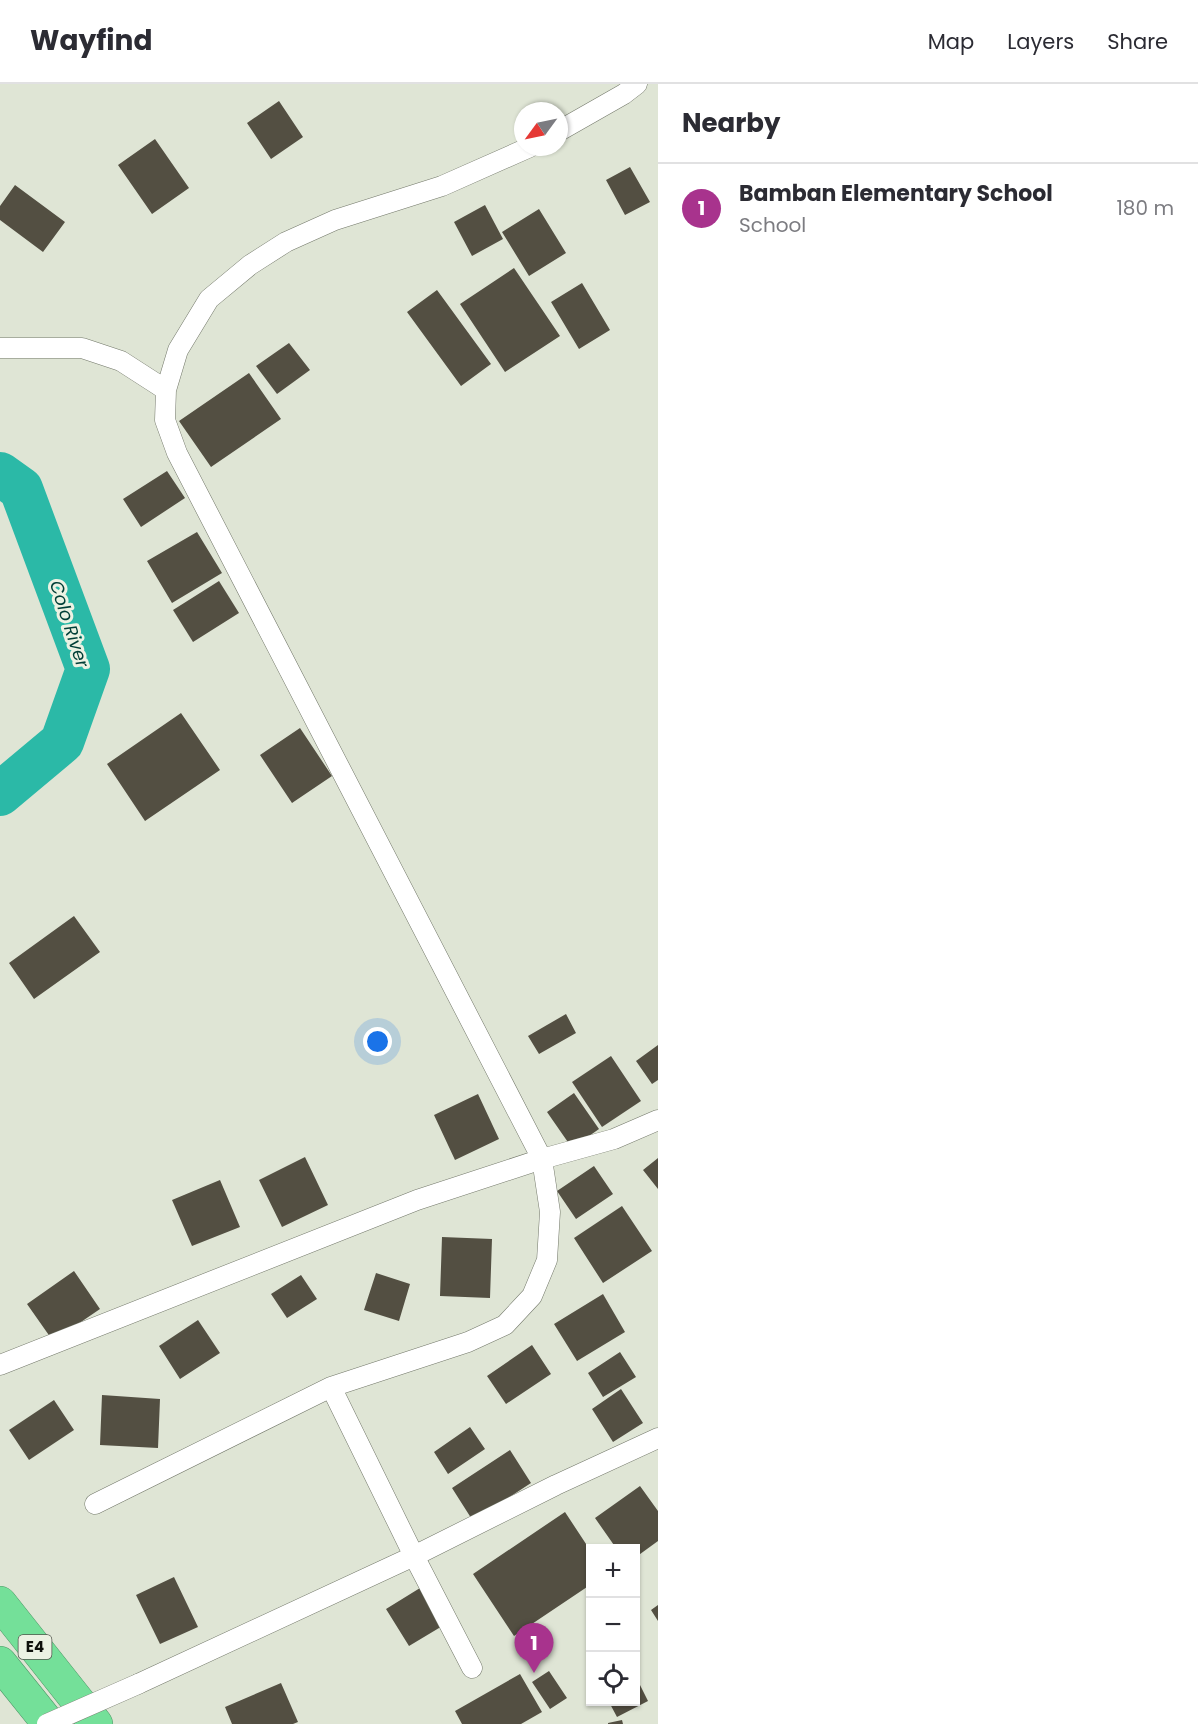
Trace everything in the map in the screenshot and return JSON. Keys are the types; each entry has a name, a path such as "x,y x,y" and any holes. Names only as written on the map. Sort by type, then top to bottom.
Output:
{"highway":[{"name":"E4","path":"0,1603 96,1724"},
{"name":"E4","path":"0,1663 48,1724"}],"street":[{"path":"568,126 624,94 637,84"},
{"path":"95,1504 331,1387 468,1342 505,1325 532,1296 547,1260 550,1212 542,1159 177,453 165,420 166,390 178,350 209,299 250,265 286,242 335,220 442,186 514,154"},
{"path":"0,348 82,348 121,361 166,390"},
{"path":"0,1365 406,1204 542,1159 614,1139 658,1120"},
{"path":"331,1387 472,1668"},
{"path":"48,1724 414,1556 555,1485 658,1438"}],"building":[{"path":"279,101 303,137 271,159 247,123"},
{"path":"155,139 189,188 152,214 118,165"},
{"path":"630,167 650,202 625,215 606,180"},
{"path":"15,185 65,222 43,252 0,220 0,206"},
{"path":"485,205 503,239 472,256 454,222"},
{"path":"539,209 566,253 529,276 502,232"},
{"path":"514,268 560,336 505,372 460,304"},
{"path":"582,283 610,330 579,349 551,302"},
{"path":"437,290 491,364 461,386 407,312"},
{"path":"289,343 310,370 277,394 256,366"},
{"path":"249,373 281,419 211,467 179,421"},
{"path":"167,471 185,498 141,527 123,499"},
{"path":"197,532 222,573 172,603 147,561"},
{"path":"219,581 239,613 193,642 173,610"},
{"path":"181,713 220,770 145,821 107,764"},
{"path":"300,728 332,776 292,803 260,755"},
{"path":"74,916 100,952 34,999 9,963"},
{"path":"566,1014 576,1033 539,1054 528,1036"},
{"path":"658,1045 658,1080 652,1084 636,1061"},
{"path":"611,1056 641,1101 602,1127 572,1082"},
{"path":"574,1093 599,1129 572,1148 547,1112"},
{"path":"478,1094 499,1139 455,1160 434,1115"},
{"path":"305,1157 328,1205 282,1227 259,1180"},
{"path":"658,1158 658,1189 643,1170"},
{"path":"594,1166 613,1194 576,1219 557,1191"},
{"path":"220,1180 240,1227 192,1246 172,1200"},
{"path":"622,1206 652,1251 603,1283 574,1238"},
{"path":"442,1237 492,1239 490,1298 440,1296"},
{"path":"74,1271 100,1309 53,1341 27,1304"},
{"path":"376,1273 410,1284 399,1321 364,1310"},
{"path":"301,1275 317,1299 287,1318 271,1294"},
{"path":"603,1294 625,1332 577,1361 554,1324"},
{"path":"198,1320 220,1353 180,1379 159,1346"},
{"path":"532,1345 551,1374 506,1404 487,1376"},
{"path":"620,1352 636,1377 603,1397 588,1373"},
{"path":"621,1389 643,1423 613,1442 592,1409"},
{"path":"102,1395 160,1399 158,1448 100,1445"},
{"path":"54,1400 74,1430 29,1460 9,1430"},
{"path":"470,1427 485,1449 448,1474 434,1452"},
{"path":"510,1450 531,1483 473,1521 452,1488"},
{"path":"640,1486 658,1511 658,1541 640,1554 640,1544 613,1544 595,1518"},
{"path":"565,1512 586,1544 586,1588 514,1636 473,1574"},
{"path":"174,1577 198,1627 160,1644 136,1595"},
{"path":"420,1588 444,1625 409,1646 386,1609"},
{"path":"658,1605 658,1621 651,1610"},
{"path":"549,1671 567,1698 550,1709 532,1682"},
{"path":"520,1674 542,1712 521,1724 462,1724 455,1711"},
{"path":"281,1683 298,1722 293,1724 232,1724 225,1707"},
{"path":"640,1685 648,1701 640,1705"},
{"path":"611,1706 638,1706 617,1717"},
{"path":"622,1720 623,1724 608,1724 608,1723"}],"waterway":[{"name":"Colo River","path":"0,474 21,489 88,669 62,742 0,794"}],"place":[{"name":"Bamban Elementary School","path":"534,1673"}]}
